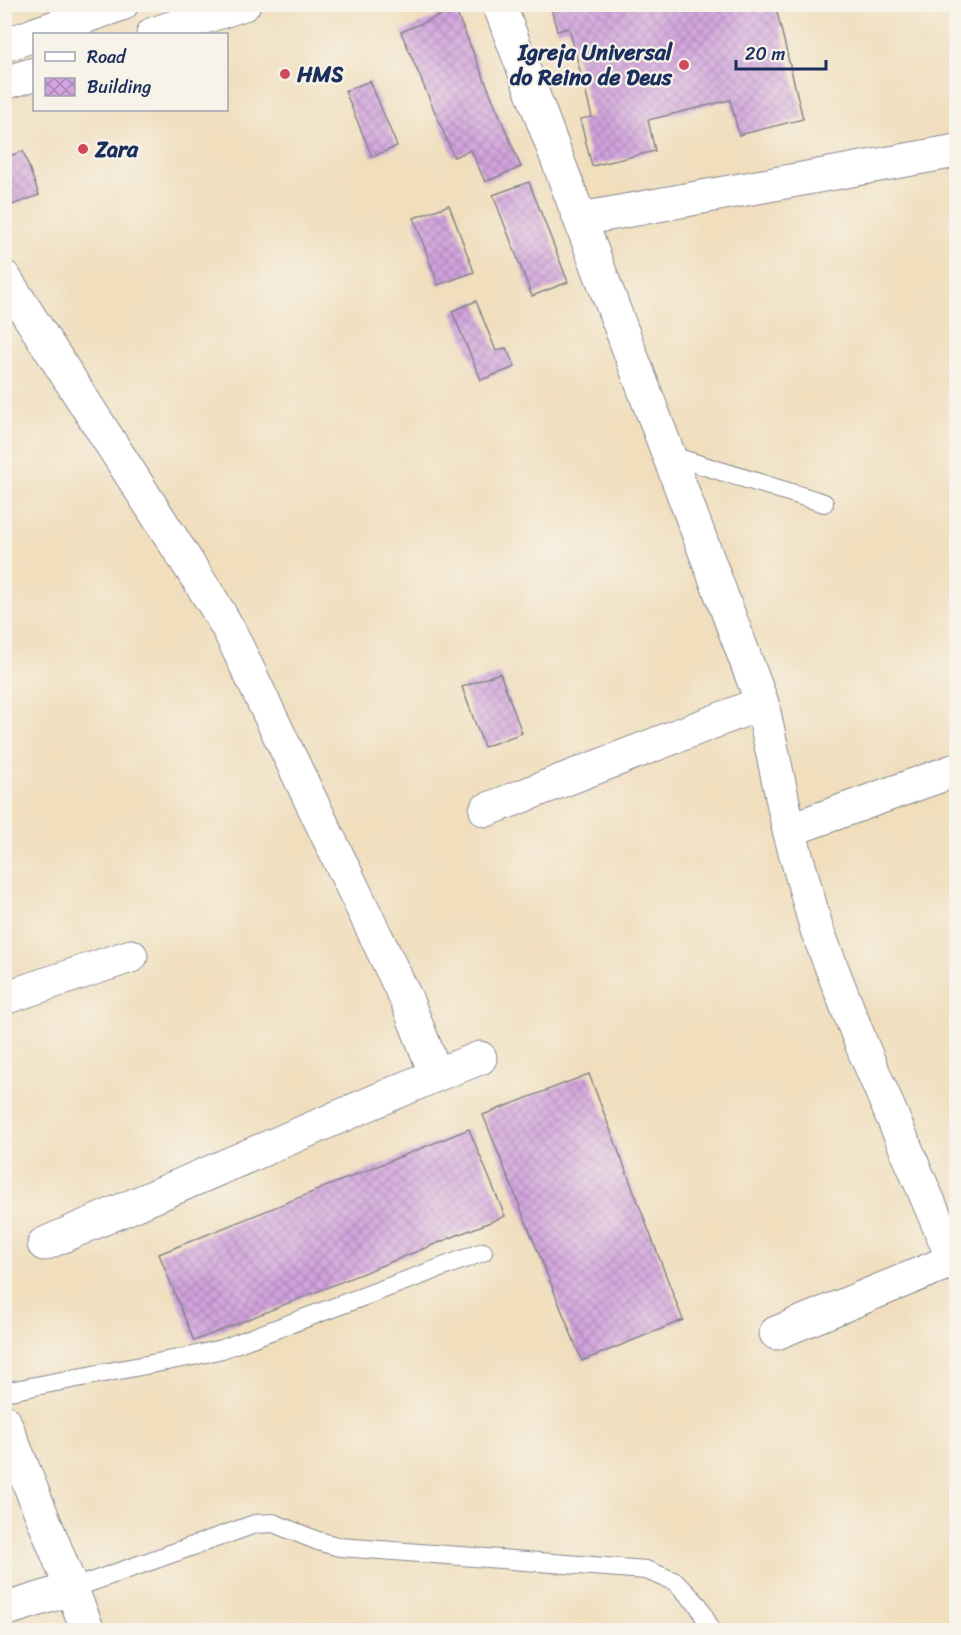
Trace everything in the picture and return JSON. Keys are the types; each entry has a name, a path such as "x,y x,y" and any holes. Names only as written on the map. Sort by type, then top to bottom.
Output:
{"street":[{"path":"156,33 244,4"},
{"path":"499,4 762,702 789,830 818,930 863,1048 956,1262 776,1333"},
{"path":"40,33 103,8"},
{"path":"4,45 33,36"},
{"path":"4,83 33,74"},
{"path":"581,219 957,151"},
{"path":"4,277 229,630 407,1001 436,1075"},
{"path":"486,810 762,702"},
{"path":"789,830 957,770"},
{"path":"4,998 131,956"},
{"path":"44,1244 480,1058"},
{"path":"4,1421 88,1630"},
{"path":"5,1608 71,1589"}],"lane":[{"path":"669,455 824,503"},
{"path":"4,1392 222,1349 483,1252"},
{"path":"71,1589 255,1524 273,1523 340,1547 646,1570 676,1582 699,1606 711,1630"}],"building":[{"name":"Igreja Universal do Reino de Deus","path":"550,4 775,4 803,119 739,135 730,100 648,120 655,151 592,166 580,119 592,117 569,28 557,31"},
{"path":"455,9 521,167 485,182 471,150 454,157 401,32"},
{"path":"370,81 397,146 372,157 345,91"},
{"path":"23,151 39,195 4,208 4,158"},
{"path":"529,182 568,282 532,296 493,195"},
{"path":"449,205 474,272 438,285 414,218"},
{"path":"476,301 496,351 506,348 515,367 481,380 452,311"},
{"path":"500,673 522,733 484,747 462,687"},
{"path":"589,1074 683,1320 582,1361 483,1115"},
{"path":"469,1129 505,1216 194,1341 159,1254"}],"place":[{"name":"Igreja Universal do Reino de Deus","path":"684,65"},
{"name":"HMS","path":"285,74"},
{"name":"Zara","path":"83,149"}]}
